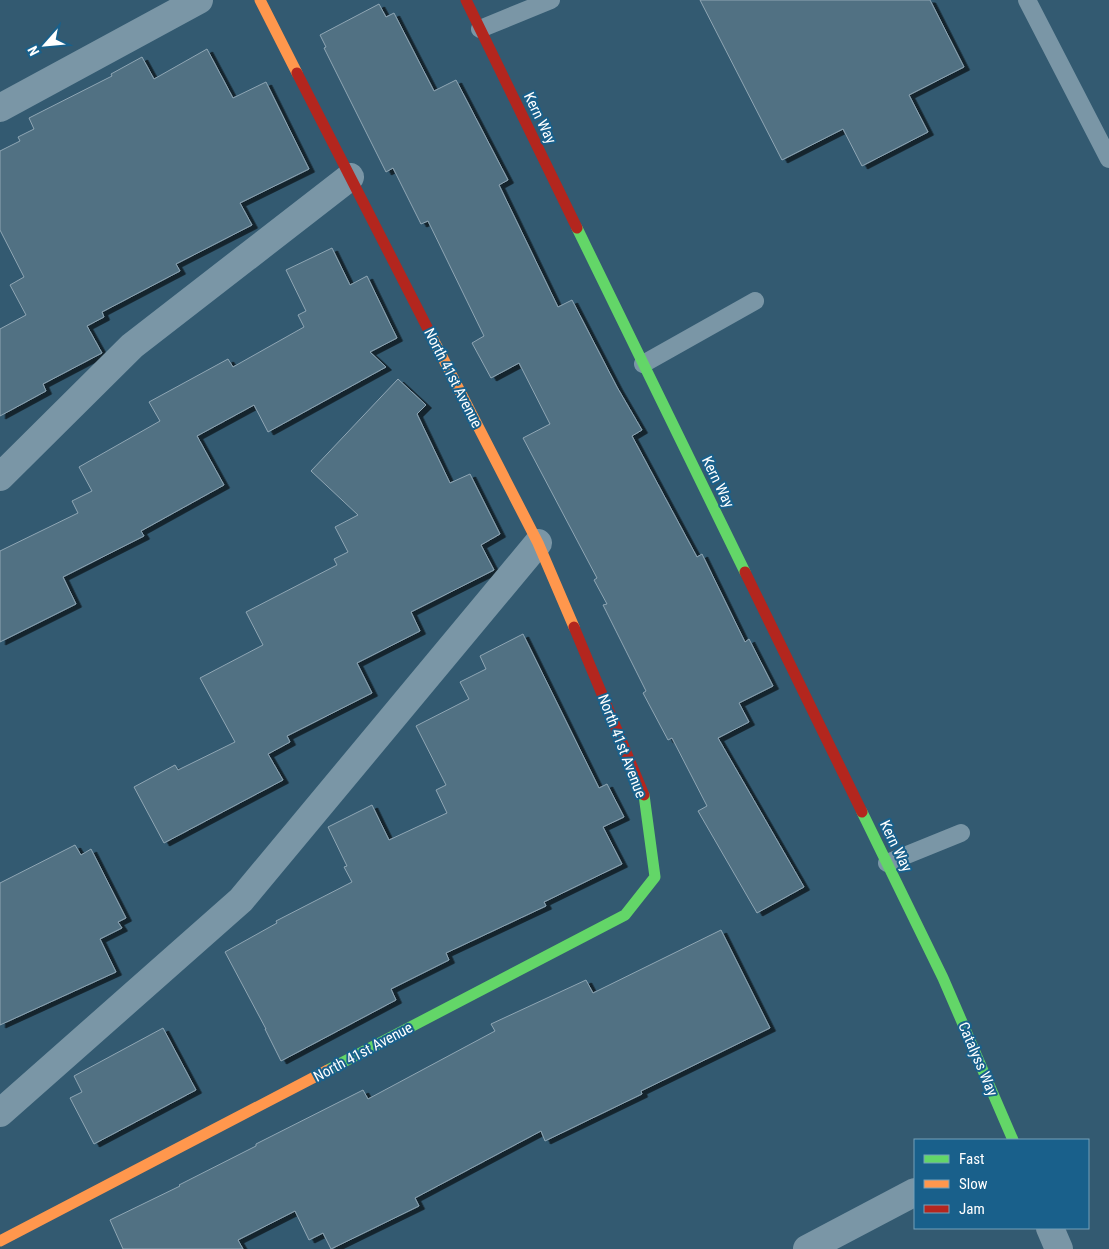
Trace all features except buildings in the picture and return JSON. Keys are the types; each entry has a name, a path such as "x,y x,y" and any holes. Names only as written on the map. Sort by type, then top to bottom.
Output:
{"street":[{"path":"0,108 199,0"},
{"name":"North 41st Avenue","path":"0,1241 625,915 655,877 642,790 538,543 260,0"},
{"name":"Kern Way","path":"466,0 943,978"},
{"path":"0,477 132,346 350,177"},
{"path":"0,1113 241,900 538,543"},
{"name":"Catalyss Way","path":"943,978 1013,1139"},
{"path":"806,1249 914,1193"},
{"path":"1050,1229 1060,1249"}],"lane":[{"path":"480,29 551,0"},
{"path":"1027,0 1109,159"},
{"path":"643,364 755,301"},
{"path":"887,863 962,832"}],"traffic: fast":[{"path":"577,228 745,572"},
{"path":"328,1070 625,915 655,877 644,795"},
{"path":"862,812 943,978 1013,1139"}],"traffic: slow":[{"path":"260,0 297,73"},
{"path":"431,335 538,543 574,627"},
{"path":"0,1241 328,1070"}],"traffic: jam":[{"path":"466,0 577,228"},
{"path":"297,73 431,335"},
{"path":"745,572 862,812"},
{"path":"574,627 644,795"}]}
